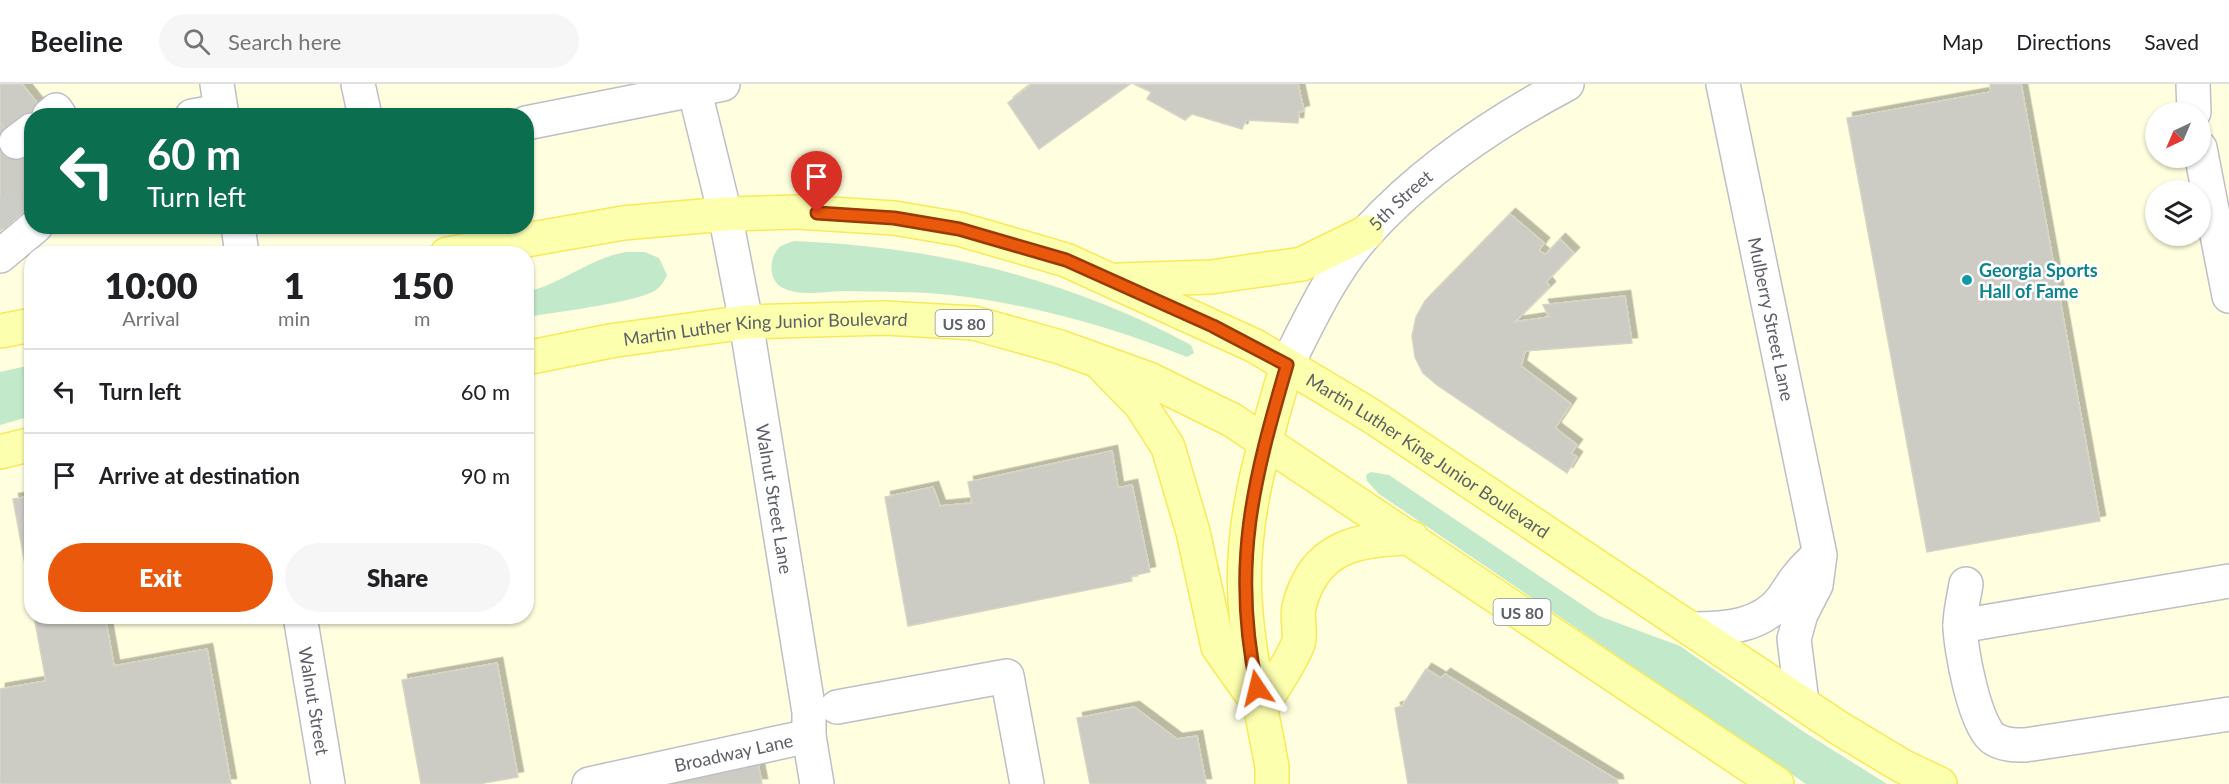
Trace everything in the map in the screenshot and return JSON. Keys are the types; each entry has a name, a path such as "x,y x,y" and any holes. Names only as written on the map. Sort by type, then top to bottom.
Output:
{"main road":[{"name":"Martin Luther King Junior Boulevard","path":"492,246 623,223 725,214 798,212 873,217 959,229 1066,260 1213,326 1287,365 1407,437 1802,702 1902,766 1940,784"},
{"path":"1112,281 1211,277 1302,264 1367,232"},
{"name":"Martin Luther King Junior Boulevard","path":"534,356 610,341 746,322 885,318 974,323 1060,347 1149,379 1232,420 1412,538 1777,784"},
{"path":"0,331 24,326"},
{"path":"1099,361 1141,405 1168,447 1188,513 1218,647 1261,708"},
{"path":"1275,778 1247,625 1245,570 1251,500 1287,365"},
{"path":"0,452 24,446"},
{"path":"1261,708 1299,642 1297,614 1302,592 1315,570 1332,554 1349,544 1377,539 1412,538"}],"street":[{"path":"358,84 363,108"},
{"name":"5th Street","path":"1287,365 1323,295 1367,232 1467,146 1518,110 1567,84"},
{"name":"Mulberry Street Lane","path":"1722,84 1820,555 1816,585 1801,614 1794,639 1802,702"},
{"path":"534,121 703,86"},
{"name":"Walnut Street Lane","path":"703,86 746,322 809,712 808,736 817,784"},
{"path":"2204,168 2229,296"},
{"path":"0,256 30,234"},
{"path":"1692,629 1721,629 1766,616 1781,600 1798,573 1820,555"},
{"path":"1960,626 2229,581"},
{"path":"1966,584 1960,626 1975,710 1982,727 1992,739 2010,745 2229,714"},
{"name":"Walnut Street","path":"301,624 328,784"},
{"path":"837,707 1006,676 1027,784"},
{"name":"Broadway Lane","path":"589,784 808,736"}],"shaded area":[{"path":"0,84 2229,84 2229,784 0,784"},
{"path":"794,241 898,250 999,270 1096,301 1144,321 1191,345 1194,353 1187,357 1071,318 980,299 911,292 806,293 790,291 778,285 772,274 772,262 781,246"},
{"path":"645,252 659,258 667,275 656,290 646,295 614,303 534,316 534,290 612,255"},
{"path":"24,367 24,418 0,425 0,372"},
{"path":"1371,472 1389,475 1599,616 1680,646 1804,732 1887,784 1806,784 1379,494 1367,481 1366,475"}],"building":[{"path":"0,84 22,84 41,108 24,108 24,128 0,147"},
{"path":"1032,84 1130,84 1039,149 1008,103"},
{"path":"1134,84 1298,84 1304,111 1299,112 1298,123 1246,120 1242,129 1192,114 1185,120 1147,99 1151,92"},
{"name":"Georgia Sports Hall of Fame","path":"1990,84 2021,84 2100,521 1927,552 1847,118 1991,92"},
{"path":"0,123 22,149 24,147 24,212 0,231"},
{"path":"1510,214 1544,243 1539,250 1545,255 1560,239 1574,253 1546,282 1550,287 1515,322 1549,317 1543,305 1625,296 1632,343 1525,351 1521,366 1571,404 1555,428 1577,445 1571,453 1577,457 1567,473 1437,385 1423,373 1415,357 1412,336 1416,317 1425,301"},
{"path":"1112,451 1118,488 1132,485 1150,572 1131,576 1132,581 908,626 885,497 933,487 940,506 972,503 968,482"},
{"path":"24,497 24,559 13,499"},
{"path":"35,624 106,624 114,666 207,649 231,784 0,784 0,689 46,681"},
{"path":"497,663 518,777 478,784 421,784 402,680"},
{"path":"1426,669 1441,678 1445,674 1617,780 1618,784 1408,784 1395,708 1402,706"},
{"path":"1134,707 1177,739 1197,736 1206,784 1090,784 1077,718"},
{"path":"757,759 762,784 622,784"}],"tunnel":[{"path":"0,198 17,218"}],"place":[{"name":"Georgia Sports Hall of Fame","path":"1967,280"}],"route":[{"path":"817,213 894,218 959,229 1066,260 1213,326 1255,346 1287,365 1251,500 1246,548 1247,625 1257,688"}]}
